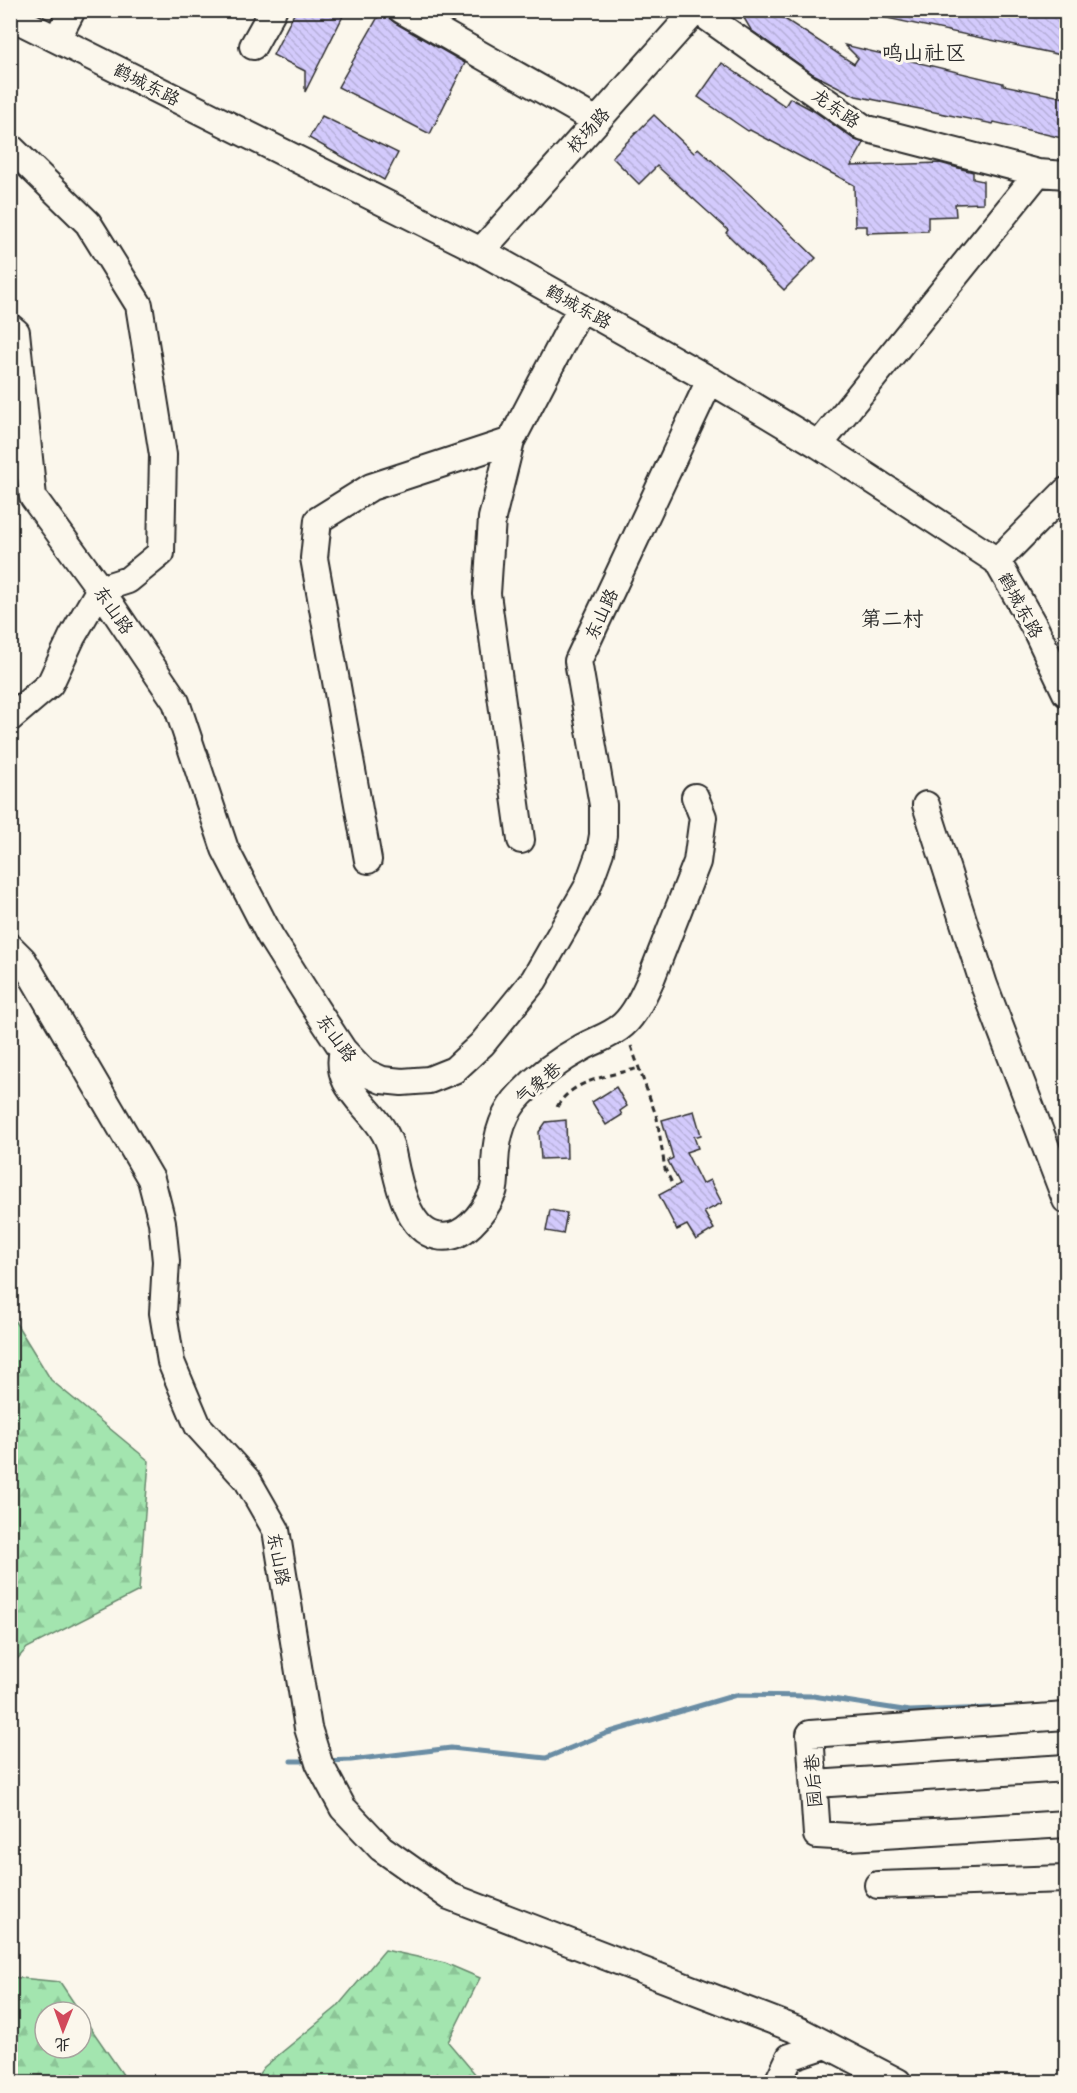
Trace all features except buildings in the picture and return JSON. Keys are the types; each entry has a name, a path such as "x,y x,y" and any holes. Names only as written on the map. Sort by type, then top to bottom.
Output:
{"street":[{"path":"57,39 72,10"},
{"path":"253,46 273,10"},
{"path":"402,10 597,121"},
{"name":"校场路","path":"481,250 696,10"},
{"name":"龙东路","path":"696,10 864,129 1038,173 1066,175"},
{"name":"鹤城东路","path":"10,16 481,250 710,380 819,445 997,561 1035,628 1066,693"},
{"path":"10,147 88,223 139,305 163,455 161,553 128,580 100,589 72,638 50,684 10,718"},
{"path":"819,445 1038,173"},
{"path":"521,840 487,594 492,518 511,441 581,307"},
{"name":"东山路","path":"10,327 16,332 33,496 100,589 176,702 225,849 270,936 343,1050 364,1072 382,1080 402,1083 429,1080 454,1070 482,1044 534,980 586,888 600,852 603,835 603,805 578,661 710,380"},
{"path":"368,860 314,558 318,520 371,487 511,441"},
{"path":"997,561 1066,491"},
{"name":"气象巷","path":"343,1050 340,1062 346,1084 386,1133 406,1206 429,1234 440,1237 459,1233 480,1216 494,1190 496,1147 504,1117 520,1094 559,1063 623,1025 632,1015 651,979 697,862 703,817 695,797"},
{"path":"926,805 984,985 1066,1200"},
{"name":"东山路","path":"10,947 30,970 151,1179 162,1222 166,1261 163,1313 171,1362 198,1426 248,1481 276,1530 308,1728 317,1756 343,1808 381,1848 449,1896 800,2031 898,2082"},
{"name":"园后巷","path":"1066,1716 810,1734 817,1835 850,1838 1066,1824"},
{"path":"814,1784 1066,1768"},
{"path":"878,1886 1066,1879"},
{"path":"778,2082 790,2057 826,2044"}],"path":[{"path":"623,1025 657,1118 665,1169 672,1183"},
{"path":"557,1107 569,1091 582,1084 639,1068"}],"green space":[{"path":"11,1315 51,1380 149,1461 139,1591 27,1648 11,1666"},
{"path":"385,1950 445,1963 480,1978 448,2042 482,2082 253,2082 264,2067 337,2007"},
{"path":"11,1977 60,1982 72,2000 33,2000 33,2060 93,2060 93,2031 128,2082 11,2082"}],"waterway":[{"path":"326,1761 451,1748 546,1758 607,1733 736,1695 813,1696 910,1711 1017,1707"},
{"path":"291,1761 310,1761"}],"district":[{"name":"鸣山社区","path":"924,52"},
{"name":"第二村","path":"892,618"}]}
